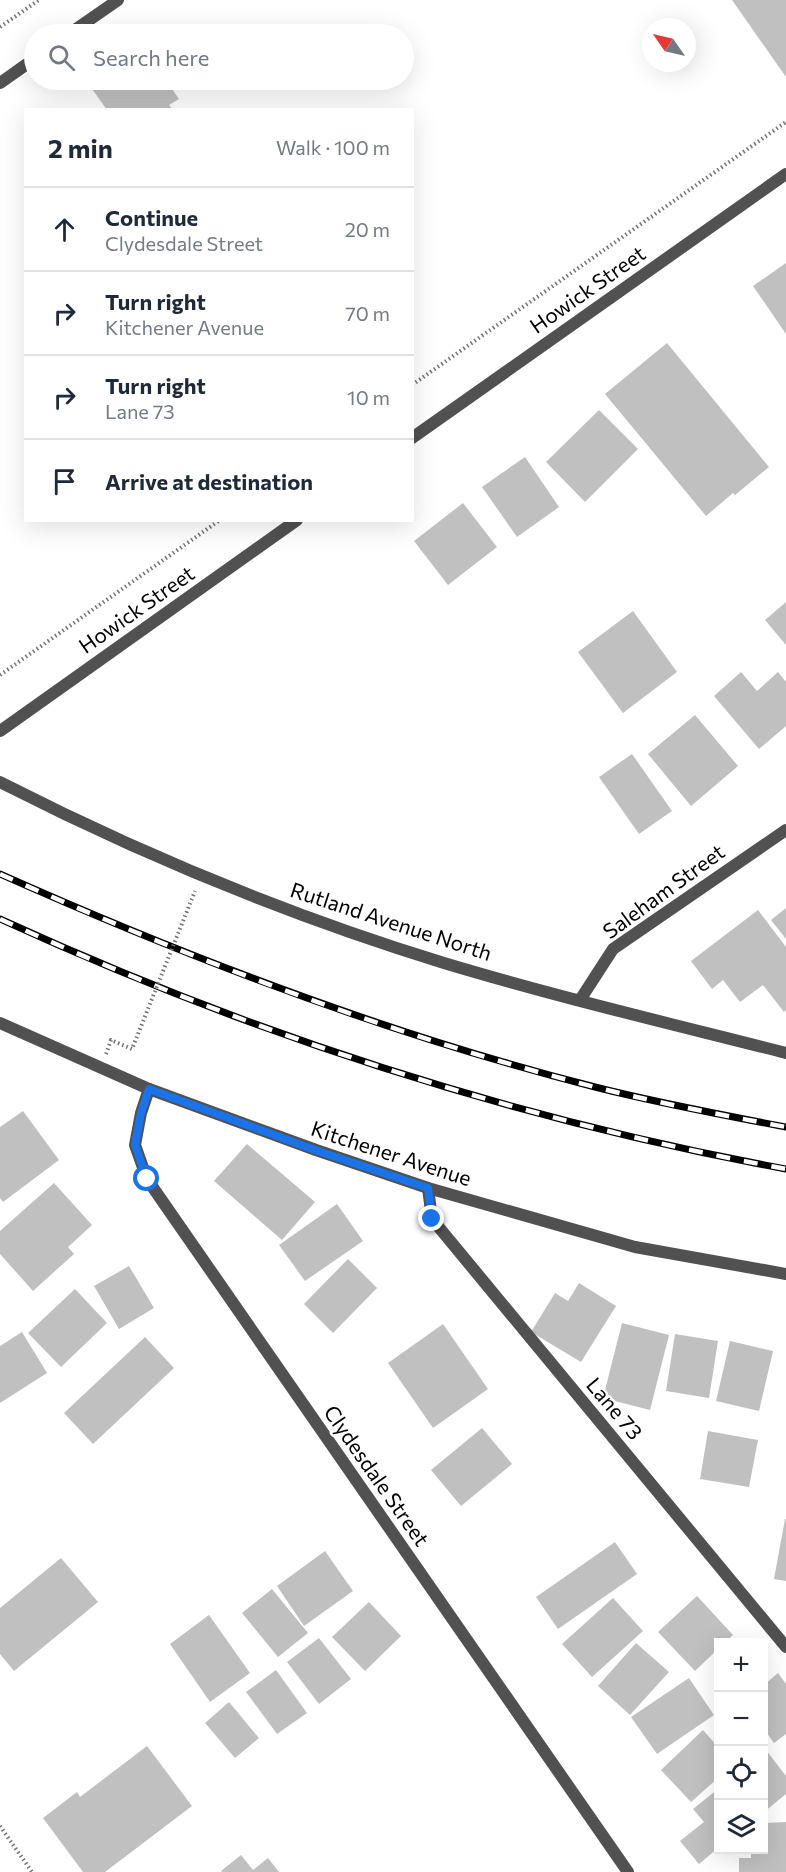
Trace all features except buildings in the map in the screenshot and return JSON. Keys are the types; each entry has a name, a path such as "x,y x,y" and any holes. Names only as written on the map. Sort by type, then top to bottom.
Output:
{"street":[{"path":"83,24 118,0"},
{"path":"0,83 24,65"},
{"name":"Howick Street","path":"414,437 786,174"},
{"name":"Howick Street","path":"0,731 294,522"},
{"name":"Rutland Avenue North","path":"0,782 64,815 201,876 304,915 444,963 786,1053"},
{"name":"Saleham Street","path":"580,1000 613,950 786,830"},
{"name":"Kitchener Avenue","path":"0,1023 149,1089 315,1150 428,1188 635,1247 786,1274"},
{"name":"Clydesdale Street","path":"149,1089 141,1113 135,1145 147,1179 628,1872"},
{"name":"Lane 73","path":"428,1188 432,1219 786,1647"}],"path":[{"path":"0,27 39,0"},
{"path":"414,384 786,122"},
{"path":"0,675 217,522"},
{"path":"106,1054 111,1040 132,1049 195,891"},
{"path":"0,1826 32,1872"}],"railway":[{"path":"0,874 219,965 443,1044 619,1093 786,1127"},
{"path":"0,919 190,1000 385,1068 584,1125 684,1149 786,1169"}],"route":[{"path":"147,1179 135,1145 141,1113 149,1089 315,1150 428,1188 432,1219"}]}
